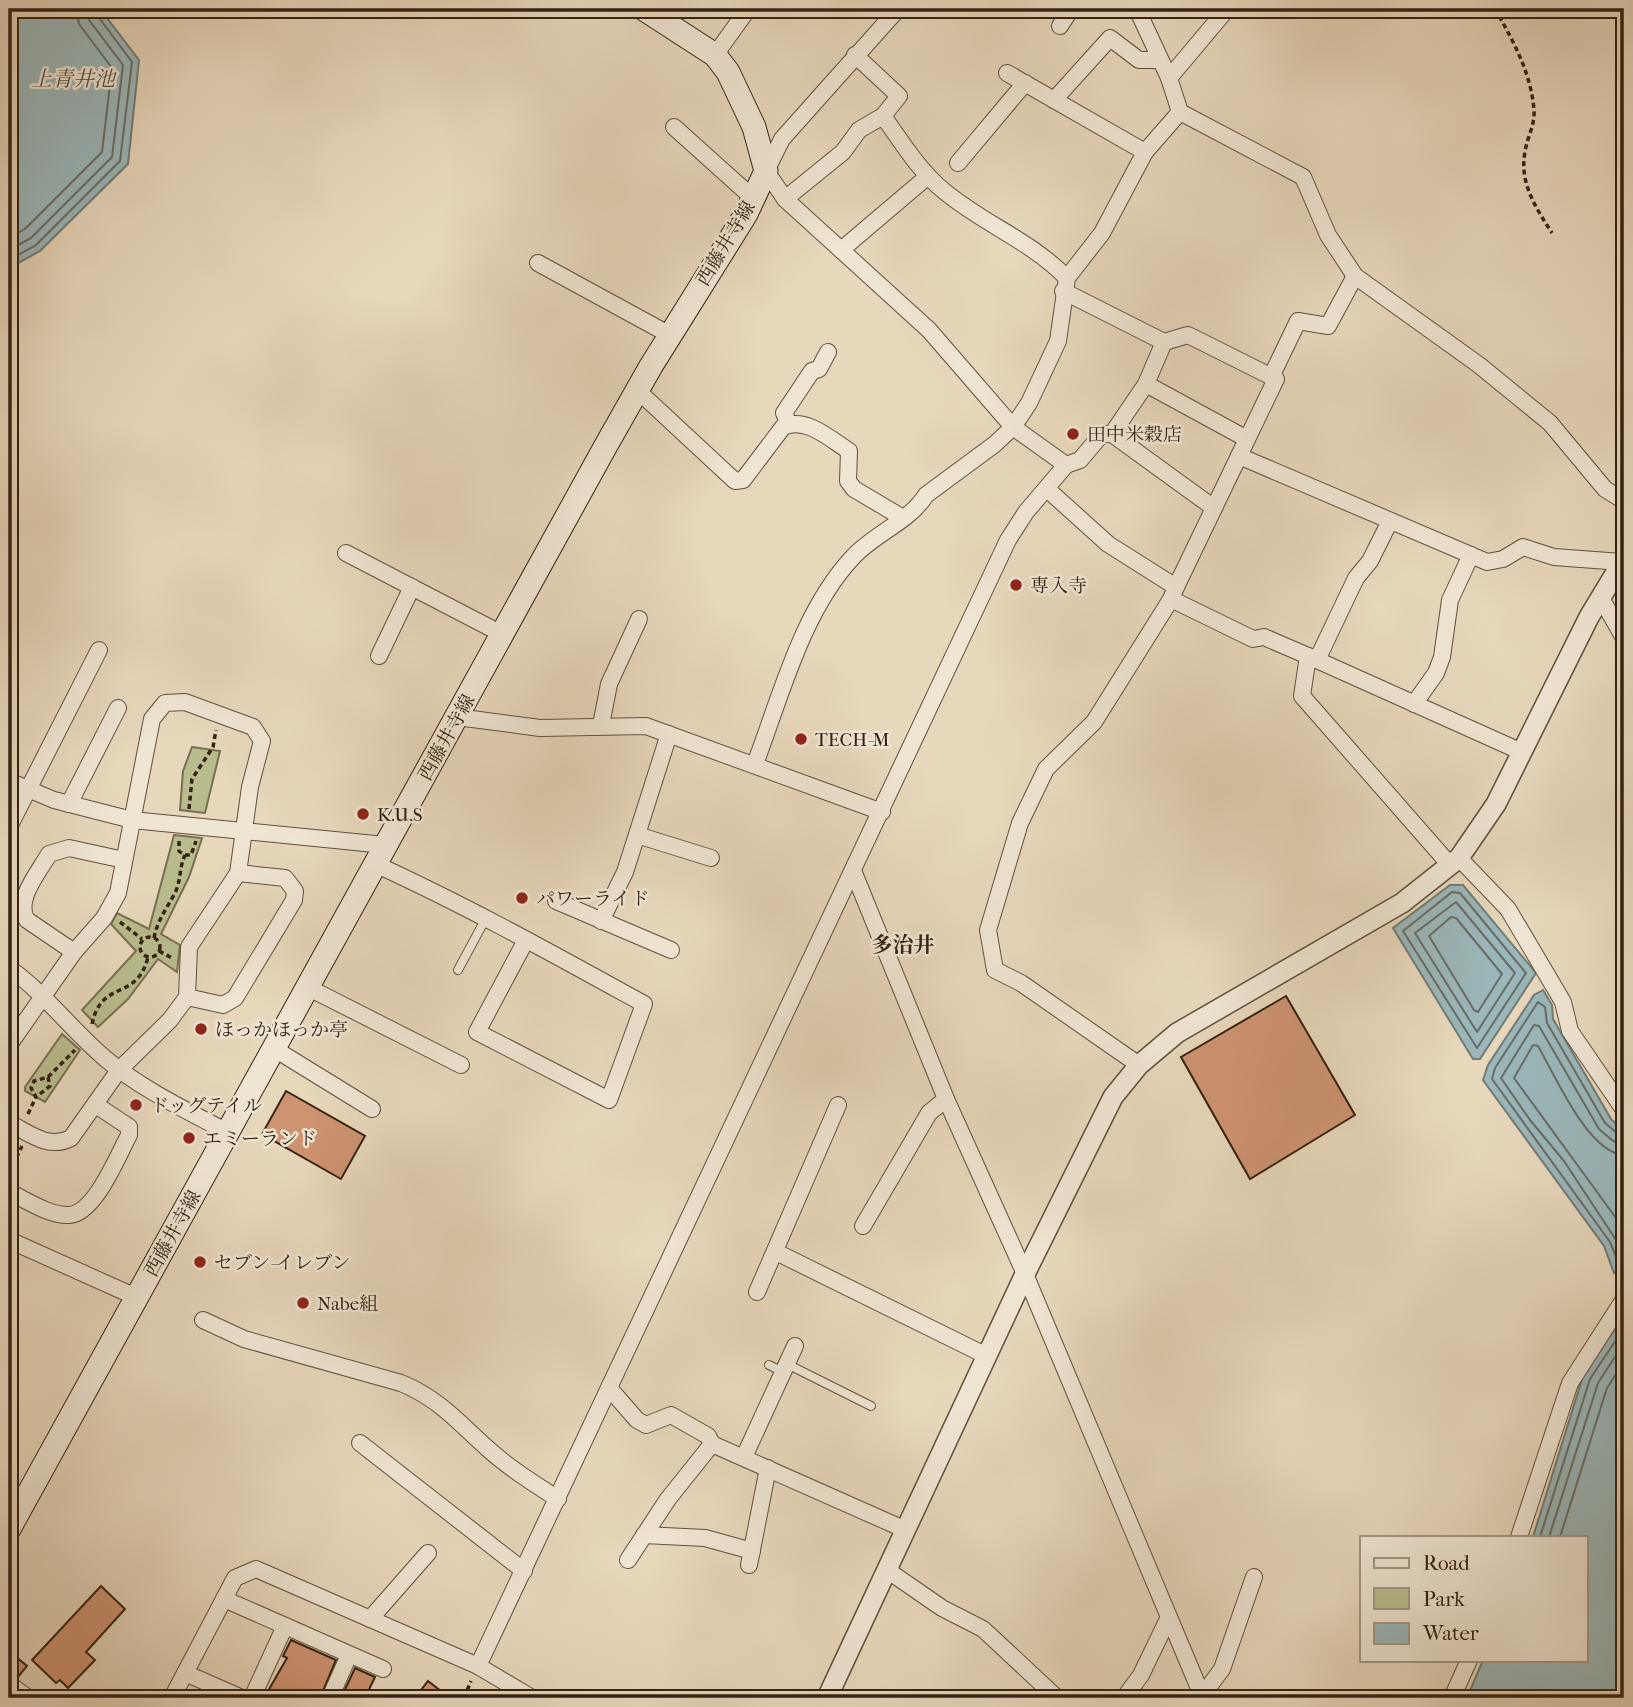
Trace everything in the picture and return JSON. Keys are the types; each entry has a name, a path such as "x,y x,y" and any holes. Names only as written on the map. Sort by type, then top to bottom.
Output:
{"main road":[{"path":"644,9 715,55 744,102 766,171"},
{"name":"西藤井寺線","path":"9,1529 637,390 753,198 766,171"}],"street":[{"path":"715,55 747,9"},
{"path":"898,9 782,139 766,171 785,199 929,330 1013,427 1066,465"},
{"path":"1060,26 1071,9"},
{"path":"1137,9 1169,78 1180,112 1303,177 1328,235 1355,276 1479,365 1550,423 1605,489 1624,501"},
{"path":"1169,78 1227,9"},
{"path":"1054,100 1110,38 1139,60 1160,60"},
{"path":"785,199 843,152 859,130 883,116 899,96 855,55"},
{"path":"1007,73 1145,152"},
{"path":"958,163 1024,83"},
{"path":"755,764 806,633 832,584 854,555 919,506 926,495 1013,427 1042,380 1058,341 1065,284 1102,233 1145,152 1180,112"},
{"path":"883,116 928,177 975,213 1042,253 1065,284 1164,342 1188,335 1276,379 1173,593 1094,722 1046,769 1020,823 988,930 995,970 1021,983 1139,1065"},
{"path":"674,127 753,198"},
{"path":"841,250 928,177"},
{"path":"538,263 670,335"},
{"path":"1271,377 1298,321 1328,326 1355,276"},
{"path":"1112,434 1146,383 1164,342"},
{"path":"789,424 784,413 812,371 819,369 828,352"},
{"path":"1146,383 1247,439"},
{"path":"637,390 735,481 743,480 783,427 789,424 806,425 849,451 848,481 854,489 903,518"},
{"path":"478,1666 854,873 1008,540 1026,513 1066,465 1080,460 1102,434 1112,434 1214,508"},
{"path":"827,1698 1025,1274 1098,1122 1113,1097 1139,1065 1177,1033 1402,903 1454,861 1496,804 1601,598 1623,562 1554,557 1523,547 1503,559 1487,562 1239,456"},
{"path":"1047,489 1108,544 1173,593 1253,639 1264,637 1522,752"},
{"path":"1390,521 1370,561 1356,578 1312,658 1302,696 1454,861 1508,909 1563,1002 1570,1031 1624,1110"},
{"path":"346,553 502,635"},
{"path":"1414,704 1436,673 1442,657 1450,600 1471,555"},
{"path":"379,656 412,587"},
{"path":"1601,598 1624,638"},
{"path":"601,725 609,684 639,619"},
{"path":"9,827 99,650"},
{"path":"9,1123 46,1142 61,1144 71,1138 119,1070 170,1020 187,997 189,947 238,873 250,787 262,741 253,727 185,702 165,703 158,708 152,719 117,893 108,912 74,952 12,1035"},
{"path":"69,804 118,708"},
{"path":"457,717 540,728 646,726 882,812"},
{"path":"601,921 625,872 669,734"},
{"path":"9,781 69,804 132,820 244,830 380,854 485,918 526,940 643,1004 609,1100 477,1032 526,940"},
{"path":"637,835 711,858"},
{"path":"74,952 27,920 23,913 22,904 49,854 56,849 69,848 124,860"},
{"path":"187,997 229,1004 294,900 295,891 285,878 238,873"},
{"path":"854,873 946,1098 1025,1274 1203,1697"},
{"path":"555,901 671,950"},
{"path":"9,968 43,995 135,1083 227,1132"},
{"path":"307,987 461,1065"},
{"path":"273,1048 372,1109"},
{"path":"863,1226 929,1113 946,1098"},
{"path":"9,1192 53,1212 71,1216 85,1209 95,1198 129,1135 129,1127 124,1122 96,1105"},
{"path":"757,1292 838,1105"},
{"path":"9,1240 136,1297"},
{"path":"776,1252 987,1356"},
{"path":"1519,1536 1570,1384 1624,1299"},
{"path":"203,1320 244,1339 401,1383 426,1393 447,1408 520,1475 558,1499"},
{"path":"744,1457 780,1367 795,1346"},
{"path":"610,1389 637,1420 646,1425 671,1415 708,1436 712,1444 906,1530"},
{"path":"360,1443 524,1571"},
{"path":"628,1560 712,1444"},
{"path":"644,1535 705,1538 751,1558 768,1468"},
{"path":"370,1619 428,1553"},
{"path":"172,1698 235,1578 256,1569 478,1666 532,1698"},
{"path":"887,1570 942,1608 983,1629 1057,1698"},
{"path":"1203,1697 1222,1669 1254,1577"},
{"path":"224,1599 383,1669"},
{"path":"1124,1698 1141,1675 1168,1619"},
{"path":"252,1698 285,1626"},
{"path":"330,1698 349,1655"},
{"path":"1452,1698 1468,1662"},
{"path":"185,1673 242,1698"},
{"path":"9,1685 28,1698"}],"lane":[{"path":"458,970 485,918"},
{"path":"780,1367 871,1406"}],"path":[{"path":"1495,9 1528,76 1534,111 1532,133 1525,152 1525,174 1530,200 1552,233"},
{"path":"188,815 192,779 213,747 219,715"},
{"path":"154,938 156,927 176,890 178,869 185,855"},
{"path":"108,912 142,940 154,938"},
{"path":"91,1026 99,1003 136,981 148,957 159,951 159,943 154,938"},
{"path":"142,940 140,949 148,957"},
{"path":"48,1077 50,1086 36,1097 31,1088 34,1081 48,1077 79,1043"},
{"path":"9,1173 29,1133"}],"green space":[{"path":"192,747 220,751 205,813 180,810 183,771"},
{"path":"174,835 202,838 189,877 161,934 180,945 177,972 158,959 128,999 98,1027 82,1010 136,951 111,924 117,913 149,929"},
{"path":"62,1034 80,1050 45,1102 25,1091 25,1087"}],"water":[{"name":"上青井池","path":"9,9 100,9 139,60 128,164 40,251 9,268"},
{"path":"1450,885 1463,885 1536,973 1480,1059 1473,1059 1393,928"},
{"path":"1543,990 1552,1005 1553,1019 1611,1119 1624,1131 1624,1266 1614,1273 1604,1246 1483,1080 1488,1065 1534,995"},
{"path":"1624,1315 1624,1698 1467,1698 1482,1662 1588,1662 1588,1536 1533,1536 1583,1376"}],"building":[{"path":"1286,996 1355,1115 1250,1179 1181,1057"},
{"path":"286,1091 365,1136 341,1179 262,1134"},
{"path":"101,1586 125,1609 86,1652 95,1660 68,1688 60,1680 56,1683 32,1660"},
{"path":"291,1640 336,1660 320,1698 264,1698 287,1658 283,1656"},
{"path":"9,1651 27,1666 18,1677 9,1672"},
{"path":"355,1668 375,1677 365,1698 341,1698"},
{"path":"428,1681 450,1698 415,1698"}],"place":[{"name":"田中米穀店","path":"1073,434"},
{"name":"専入寺","path":"1016,585"},
{"name":"TECH-M","path":"801,739"},
{"name":"K.U.S","path":"363,814"},
{"name":"パワーライド","path":"522,898"},
{"name":"ほっかほっか亭","path":"201,1029"},
{"name":"ドッグテイル","path":"136,1105"},
{"name":"エミーランド","path":"189,1138"},
{"name":"セブン-イレブン","path":"200,1262"},
{"name":"Nabe組","path":"303,1303"}],"district":[{"name":"多治井","path":"903,945"}]}
